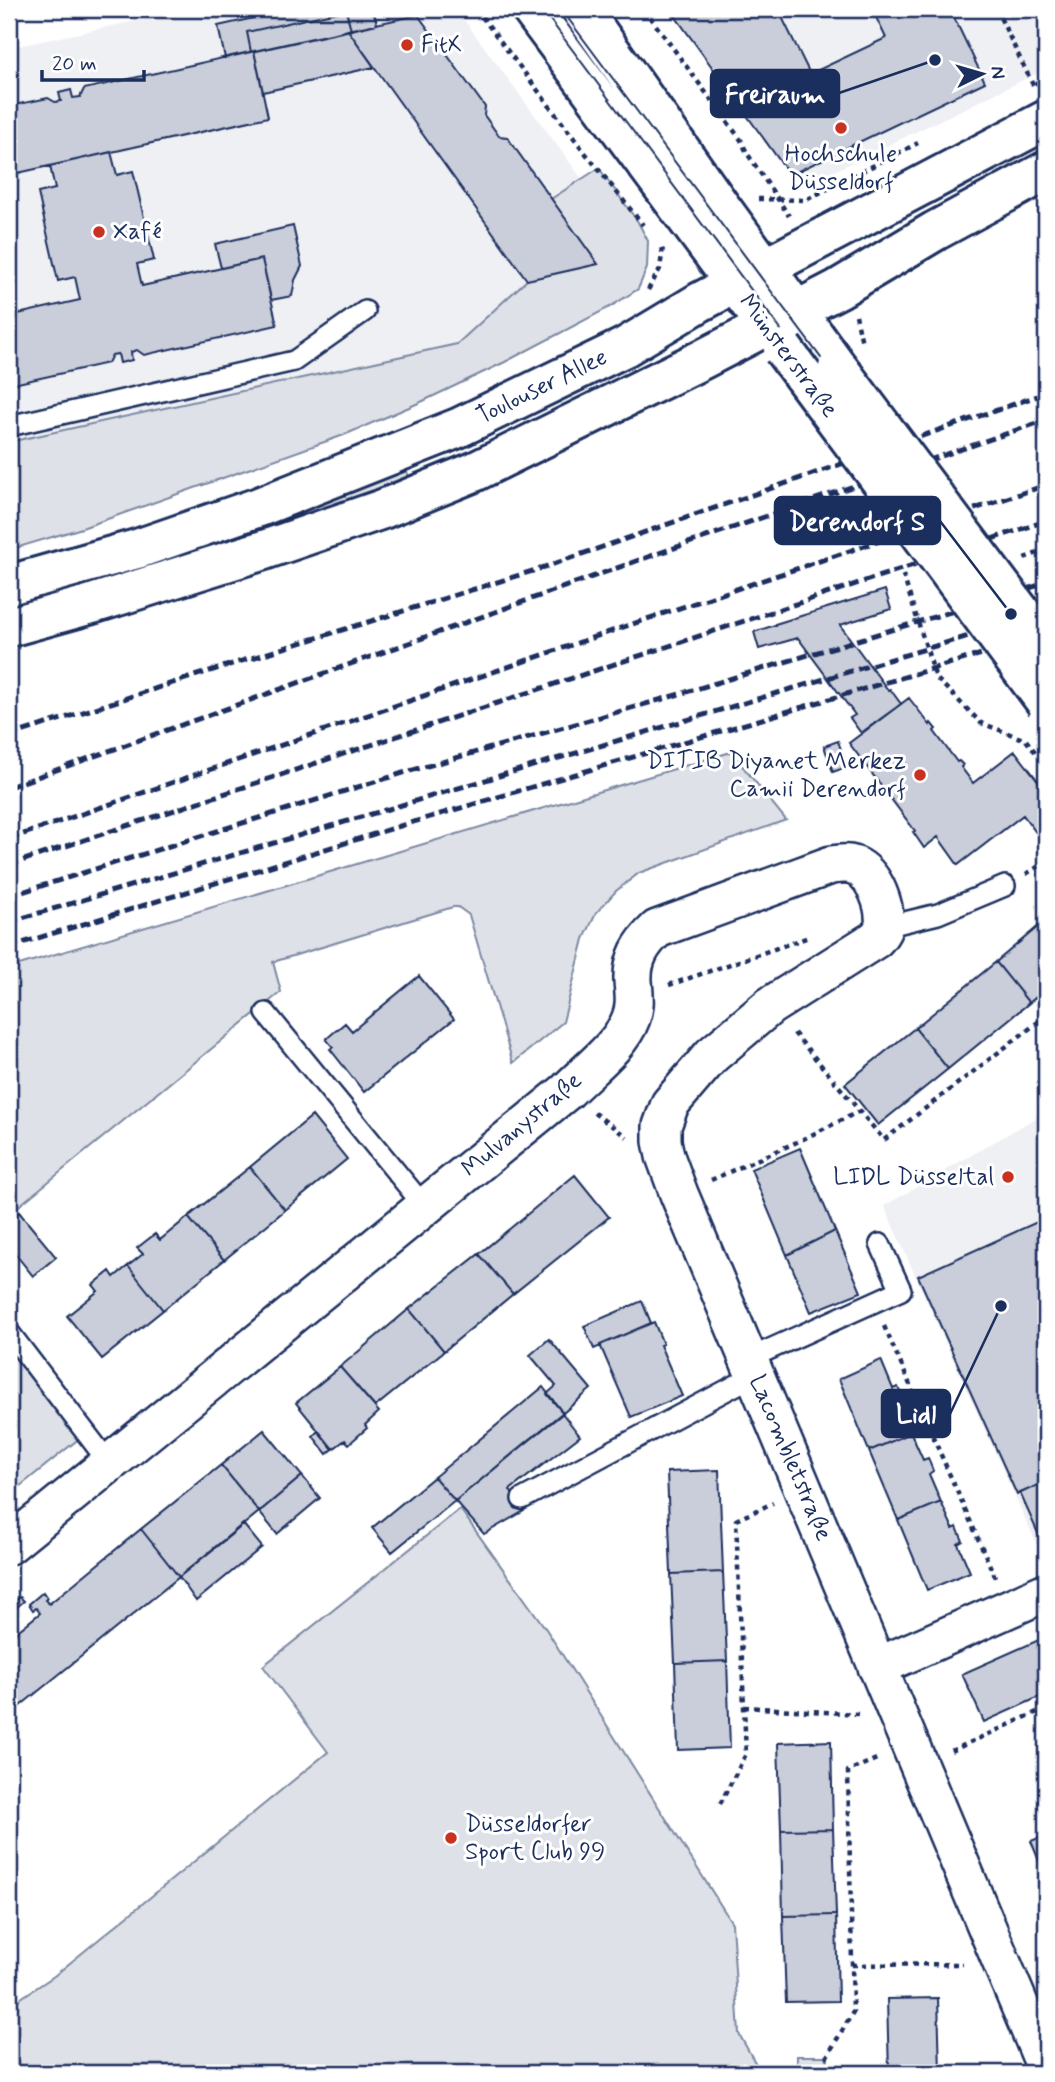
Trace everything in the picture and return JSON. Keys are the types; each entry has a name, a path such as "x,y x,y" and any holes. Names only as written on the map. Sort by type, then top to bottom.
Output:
{"main road":[{"name":"Münsterstraße","path":"531,9 750,276 1046,702"},
{"name":"Münsterstraße","path":"581,9 720,206 750,276"},
{"name":"Toulouser Allee","path":"9,586 136,548 258,507 458,428 625,347 700,302 1046,120"},
{"name":"Toulouser Allee","path":"9,627 264,550 383,509 474,472 789,330 838,289 935,231 1046,171"},
{"name":"Münsterstraße","path":"789,330 1046,646"}],"street":[{"name":"Mulvanystraße","path":"9,1545 566,1090 626,1031 634,1009 633,966 640,948 657,929 842,863 855,865 865,873 881,900 884,927"},
{"name":"Lacombletstraße","path":"884,927 876,939 770,1006 712,1055 670,1104 662,1126 662,1140 679,1194 1046,2068"},
{"path":"877,1667 1046,1592"}],"lane":[{"path":"9,426 294,361 365,311"},
{"path":"884,927 938,914 1004,886"},
{"path":"266,1013 424,1206"},
{"path":"522,1499 752,1367 901,1290 880,1244"},
{"path":"9,1332 109,1462"}],"path":[{"path":"476,9 644,226"},
{"path":"644,9 741,140 794,223"},
{"path":"996,9 1033,85"},
{"path":"1021,91 1046,78"},
{"path":"720,206 736,198 806,200 925,139"},
{"path":"1016,561 1046,550"},
{"path":"903,574 936,678 981,723 1026,740 1046,765"},
{"path":"635,997 813,935"},
{"path":"770,1006 884,1140 1046,1016"},
{"path":"566,1090 631,1140 662,1140"},
{"path":"679,1194 860,1111"},
{"path":"874,1303 1009,1609"},
{"path":"720,1804 746,1754 736,1520 803,1490"},
{"path":"744,1707 909,1742"},
{"path":"827,2058 853,2012 848,1771 909,1742 1046,1709"},
{"path":"852,1965 1002,1964"}],"shaded area":[{"path":"191,9 456,9 643,261 403,375 9,469 9,48"},
{"name":"Hochschule Düsseldorf","path":"672,9 1046,9 1046,69 801,187"},
{"path":"599,168 638,222 648,241 647,268 638,289 610,307 505,362 344,435 82,528 9,550 9,442 457,344 527,280 597,264 551,199"},
{"path":"404,464 409,477 264,536 9,615 9,597"},
{"path":"731,752 786,820 639,873 616,891 596,913 584,939 563,1022 513,1063 469,915 458,907 453,907 273,962 281,992 9,1214 9,968"},
{"path":"1046,1112 1046,1554 1042,1556 884,1206"},
{"path":"9,1344 81,1437 9,1495"},
{"name":"Düsseldorfer Sport Club 99","path":"460,1509 546,1629 732,1923 739,2034 761,2073 9,2073 9,2006 54,1976 328,1752 263,1666"},
{"path":"797,2056 824,2056 828,2060 824,2066 828,2073 797,2073"}],"building":[{"path":"294,9 373,9 377,24 351,30 346,10 247,32 251,52 225,58 218,26"},
{"name":"Hochschule Düsseldorf","path":"670,9 778,9 810,74 886,38 872,9 950,9 985,82 790,175"},
{"path":"346,10 351,30 251,52 247,32"},
{"path":"418,15 485,107 484,115 499,136 507,137 598,264 527,280 348,30"},
{"path":"348,30 374,67 263,92 254,51"},
{"path":"254,51 268,117 9,175 9,106 48,98 55,102 61,101 59,93 71,90 73,98 80,97 84,89"},
{"path":"111,152 117,175 133,171 154,260 137,264 142,286 262,259 277,325 144,355 137,350 131,352 132,360 120,363 118,354 112,355 108,363 9,385 9,316 80,300 75,277 58,281 38,193 55,189 50,166"},
{"path":"293,226 302,266 295,280 292,296 271,300 262,259 221,268 215,244"},
{"path":"885,590 891,609 840,625 901,704 861,733 850,718 855,715 798,638 759,649 754,632"},
{"name":"DITIB Diyanet Merkez Camii Derendorf","path":"909,698 936,729 934,731 957,762 963,765 961,767 973,783 1015,751 1046,791 1046,846 1023,815 958,865 938,837 924,848 913,832 915,831 849,743"},
{"path":"838,741 847,767 833,772 824,746"},
{"path":"1046,920 1046,989 1029,1003 996,962"},
{"path":"996,962 1029,1003 948,1069 915,1028"},
{"path":"419,976 454,1019 364,1092 330,1049 333,1047 326,1039 345,1023 352,1031"},
{"path":"915,1028 948,1069 878,1125 845,1084"},
{"path":"312,1116 347,1159 285,1210 250,1167"},
{"path":"800,1148 835,1231 787,1255 751,1169"},
{"path":"250,1167 285,1210 224,1260 188,1217"},
{"path":"575,1175 609,1217 513,1294 479,1254"},
{"path":"19,1212 56,1257 33,1276 9,1246 9,1221"},
{"path":"188,1217 224,1260 163,1310 128,1266 143,1254 137,1248 155,1234 160,1240"},
{"path":"1046,1218 1046,1481 1017,1495 918,1276"},
{"path":"835,1231 861,1292 811,1312 787,1255"},
{"path":"479,1254 513,1294 444,1351 409,1309"},
{"path":"128,1266 163,1310 102,1359 67,1316 98,1291 93,1285 110,1271 114,1277"},
{"path":"642,1301 651,1323 594,1349 584,1326"},
{"path":"409,1309 444,1351 375,1407 340,1367"},
{"path":"654,1322 663,1344 660,1345 682,1396 631,1417 600,1345"},
{"path":"549,1339 591,1389 563,1413 547,1394 556,1386 530,1355"},
{"path":"881,1360 893,1389 898,1387 904,1401 899,1403 911,1433 869,1451 839,1379"},
{"path":"340,1367 379,1412 365,1425 367,1428 349,1444 345,1440 333,1449 296,1403"},
{"path":"543,1387 563,1413 455,1501 434,1477"},
{"path":"562,1413 580,1436 510,1490 524,1511 484,1534 455,1501"},
{"path":"264,1430 302,1476 259,1512 221,1465"},
{"path":"318,1431 333,1449 327,1454 313,1436"},
{"path":"911,1433 923,1460 928,1458 933,1471 929,1474 941,1502 898,1520 869,1451"},
{"path":"221,1465 259,1512 179,1577 141,1529"},
{"path":"719,1470 723,1572 671,1574 667,1472"},
{"path":"302,1476 320,1498 277,1534 259,1512"},
{"path":"434,1477 455,1501 392,1552 372,1528"},
{"path":"1043,1483 1046,1490 1046,1537 1041,1540 1020,1493"},
{"path":"941,1502 953,1529 957,1527 963,1541 958,1544 970,1572 927,1590 898,1520"},
{"path":"243,1524 262,1547 196,1601 179,1577"},
{"path":"141,1529 179,1577 9,1715 9,1638 40,1613 36,1608 33,1610 29,1604 43,1592 49,1604"},
{"path":"723,1572 727,1661 675,1663 671,1574"},
{"path":"20,1597 24,1601 9,1614 9,1606"},
{"path":"1041,1639 1046,1652 1046,1694 984,1722 962,1674"},
{"path":"727,1661 730,1748 678,1750 675,1663"},
{"path":"831,1741 833,1829 781,1830 778,1743"},
{"path":"833,1829 836,1915 783,1916 781,1830"},
{"path":"1046,1835 1046,1878 1031,1841"},
{"path":"836,1915 838,2001 786,2002 783,1916"},
{"path":"938,1998 940,2073 889,2073 887,1999"}],"tram line":[{"path":"542,9 1046,686"},
{"path":"561,9 1046,660"}],"railway":[{"path":"9,736 536,570 1046,393"},
{"path":"9,787 642,559 1046,420"},
{"path":"9,839 644,620 1046,485"},
{"path":"9,865 1046,521"},
{"path":"9,896 403,773 663,699 1046,583"},
{"path":"9,922 1046,613"},
{"path":"9,947 400,826 1046,635"}],"place":[{"name":"FitX","path":"407,45"},
{"name":"Freiraum","path":"935,60"},
{"name":"Hochschule Düsseldorf","path":"841,128"},
{"name":"Xafé","path":"99,232"},
{"name":"Derendorf S","path":"1011,614"},
{"name":"DITIB Diyanet Merkez Camii Derendorf","path":"920,775"},
{"name":"LIDL Düsseltal","path":"1008,1177"},
{"name":"Lidl","path":"1001,1306"},
{"name":"Düsseldorfer Sport Club 99","path":"451,1838"}]}
